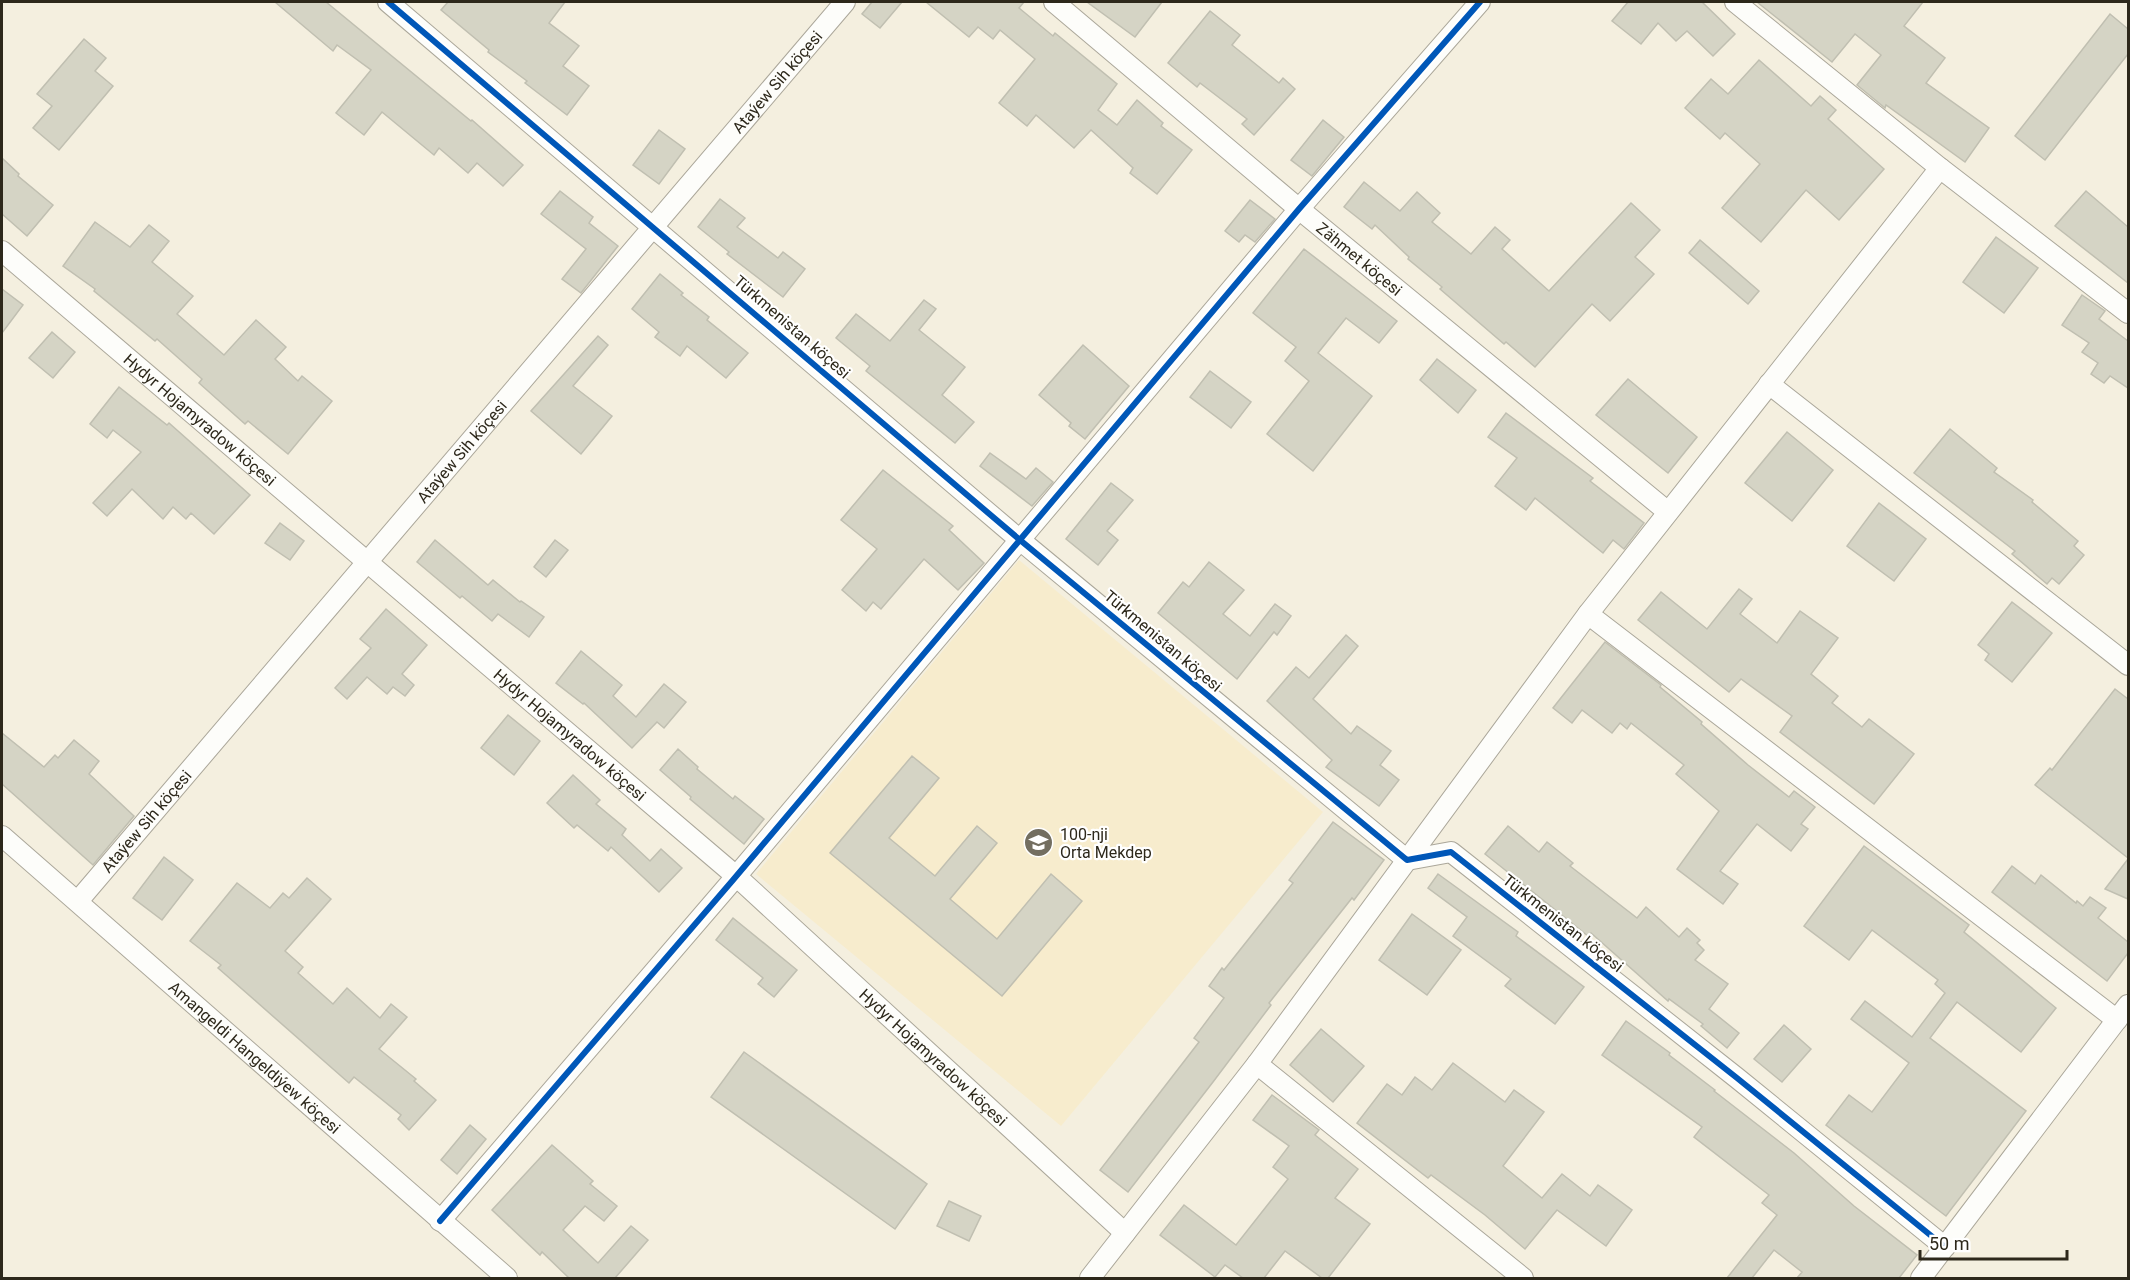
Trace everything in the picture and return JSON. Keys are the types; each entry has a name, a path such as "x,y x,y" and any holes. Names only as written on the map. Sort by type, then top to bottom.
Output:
{"street":[{"name":"Türkmenistan köçesi","path":"388,2 654,226 1020,540 1407,860 1451,852 1728,1070 1945,1247"},
{"name":"Ataýew Sih köçesi","path":"78,901 845,2"},
{"name":"Zähmet köçesi","path":"1054,2 1299,209 1668,512"},
{"path":"440,1221 736,876 1299,209 1480,2"},
{"path":"1735,2 1940,168 2128,313"},
{"path":"1090,1278 1257,1064 1587,614 1940,168"},
{"name":"Hydyr Hojamyradow köçesi","path":"2,251 736,876 1125,1233"},
{"path":"1769,384 2128,665"},
{"path":"1587,614 2123,1012 1921,1278"},
{"name":"Amangeldi Hangeldiýew köçesi","path":"2,836 507,1278"},
{"path":"1257,1064 1523,1278"}],"shaded area":[{"name":"100-nji Orta Mekdep","path":"1019,560 1323,812 1061,1126 756,874"}],"building":[{"path":"275,2 326,2 472,120 523,165 503,186 477,163 468,173 439,148 434,155 382,112 364,135 336,113 371,70 337,45 333,51"},
{"path":"448,2 565,2 549,23 579,46 563,66 589,86 567,115 525,83 527,81 488,52 489,50 441,10"},
{"path":"872,2 902,2 880,28 862,14"},
{"path":"926,2 1024,2 1019,8 1053,36 1055,33 1117,84 1098,110 1117,125 1137,100 1163,123 1161,126 1192,150 1157,194 1130,173 1133,168 1091,130 1074,148 1036,115 1027,126 999,103 1035,59 1000,30 993,39 978,27 969,37"},
{"path":"1087,2 1162,2 1135,37"},
{"path":"1628,2 1702,2 1735,34 1713,56 1687,31 1676,41 1658,23 1641,44 1612,21"},
{"path":"1757,2 1923,2 1904,26 1945,58 1926,83 1989,128 1965,162 1886,105 1885,108 1857,85 1881,55 1855,34 1832,62"},
{"path":"1210,11 1240,35 1232,45 1279,83 1283,78 1295,89 1254,135 1242,124 1247,119 1200,83 1197,87 1168,63"},
{"path":"2110,14 2128,29 2128,54 2045,160 2015,136"},
{"path":"84,39 106,58 95,71 113,86 59,150 33,128 52,106 37,94"},
{"path":"1759,60 1811,106 1820,96 1836,110 1828,119 1884,169 1839,220 1806,190 1761,242 1722,208 1760,164 1725,133 1720,139 1685,108 1711,79 1728,94"},
{"path":"1323,120 1344,137 1312,176 1291,160"},
{"path":"659,130 685,149 659,184 633,165"},
{"path":"2,158 19,174 18,176 53,205 27,236 2,214"},
{"path":"1364,182 1400,211 1417,192 1440,213 1432,222 1471,254 1495,227 1510,240 1502,249 1549,291 1631,203 1660,230 1635,257 1654,274 1610,321 1592,304 1535,367 1506,342 1504,344 1440,289 1442,287 1408,259 1409,257 1375,225 1372,229 1344,207"},
{"path":"560,191 593,217 589,223 618,246 581,293 562,279 586,249 541,214"},
{"path":"2086,191 2128,227 2128,283 2055,226"},
{"path":"720,199 745,218 737,227 778,258 783,252 805,269 783,297 727,254 729,252 698,227"},
{"path":"1250,200 1275,219 1255,242 1245,235 1239,242 1225,231"},
{"path":"95,222 130,247 149,225 169,241 152,262 193,296 177,314 224,355 256,320 286,347 275,359 298,381 302,376 332,401 288,454 248,421 245,424 199,383 202,379 157,339 155,341 94,291 95,289 63,266"},
{"path":"1996,237 2038,268 2004,313 1963,282"},
{"path":"1700,240 1759,291 1748,304 1689,253"},
{"path":"1304,249 1397,321 1379,343 1346,318 1318,353 1372,396 1313,471 1267,434 1309,381 1285,361 1296,347 1253,313"},
{"path":"660,274 683,293 681,295 709,317 707,320 748,353 726,378 687,346 680,356 655,337 659,332 632,309"},
{"path":"2,289 23,305 2,333"},
{"path":"2082,295 2105,311 2099,319 2128,341 2128,388 2110,376 2104,383 2091,374 2098,363 2082,352 2089,343 2062,325"},
{"path":"924,300 936,309 919,330 965,367 942,395 974,422 955,443 866,371 870,366 836,338 856,314 890,341"},
{"path":"52,332 75,352 53,378 29,358"},
{"path":"598,336 608,345 573,386 612,416 581,454 531,411"},
{"path":"1083,345 1129,386 1085,439 1069,426 1071,423 1039,395"},
{"path":"1437,359 1476,390 1458,413 1420,380"},
{"path":"1210,371 1251,402 1231,428 1190,397"},
{"path":"1628,379 1697,437 1668,473 1596,415"},
{"path":"119,387 167,425 169,423 250,495 214,534 191,513 186,519 173,507 163,519 132,489 107,516 93,503 141,452 113,430 107,438 90,424"},
{"path":"1506,413 1593,478 1590,481 1644,523 1624,549 1613,540 1603,553 1535,498 1526,510 1495,486 1517,458 1488,437"},
{"path":"1950,429 1997,468 1994,472 2033,500 2032,502 2078,541 2074,546 2084,555 2059,584 2052,578 2047,584 2012,554 2015,551 1914,473"},
{"path":"1787,432 1833,470 1792,521 1745,483"},
{"path":"990,453 1026,479 1036,468 1053,482 1032,506 980,466"},
{"path":"883,470 953,526 949,530 984,563 958,590 924,559 881,609 873,602 866,611 842,590 877,549 841,520"},
{"path":"1111,483 1133,500 1107,531 1118,540 1098,565 1066,539"},
{"path":"1879,503 1926,539 1894,581 1847,546"},
{"path":"280,523 304,541 290,560 265,543"},
{"path":"435,540 488,585 493,580 520,602 544,617 529,637 498,614 492,621 417,562"},
{"path":"555,540 568,550 546,577 534,567"},
{"path":"1209,562 1244,590 1223,614 1250,636 1275,604 1291,616 1277,635 1274,632 1237,679 1158,613 1183,582 1189,587"},
{"path":"1739,589 1752,599 1740,614 1777,643 1800,611 1838,638 1811,674 1838,696 1832,703 1862,727 1869,719 1914,754 1874,804 1780,732 1792,716 1741,679 1729,692 1638,620 1661,592 1707,629"},
{"path":"2012,602 2052,633 2012,682 1985,660 1989,654 1978,645"},
{"path":"386,609 427,645 402,674 414,685 405,696 393,687 387,694 367,677 347,699 335,688 371,648 360,639"},
{"path":"1346,635 1358,646 1313,699 1351,734 1357,726 1391,751 1380,765 1399,780 1379,806 1326,767 1332,760 1267,701 1296,667 1309,678"},
{"path":"1605,642 1661,685 1660,687 1748,765 1789,797 1794,791 1815,807 1801,824 1808,829 1791,851 1757,824 1720,871 1738,884 1723,904 1677,869 1719,811 1676,774 1684,765 1631,723 1627,729 1620,723 1612,733 1582,710 1572,723 1553,708"},
{"path":"581,651 622,685 613,696 636,717 664,684 686,702 664,728 657,722 632,748 584,703 556,683"},
{"path":"2115,689 2128,699 2128,858 2035,785 2050,768 2052,770"},
{"path":"508,715 540,741 514,775 481,748"},
{"path":"2,733 44,767 55,755 58,758 74,740 99,761 89,774 134,816 93,865 2,784"},
{"path":"678,749 698,767 697,769 733,799 735,796 764,819 744,844 690,799 691,797 660,770"},
{"path":"912,756 939,778 889,838 935,876 977,826 997,843 950,899 997,939 1051,874 1082,901 1002,996 830,853"},
{"path":"573,775 600,800 596,804 626,829 622,835 650,861 661,849 682,868 659,892 611,847 608,851 577,825 574,828 547,803"},
{"path":"1333,822 1384,860 1269,1003 1271,1005 1128,1192 1100,1170 1199,1042 1194,1038 1224,998 1209,986 1293,883 1289,880"},
{"path":"1508,826 1539,852 1547,842 1573,863 1570,866 1637,918 1646,907 1679,937 1687,928 1700,940 1697,943 1704,950 1695,960 1728,984 1709,1009 1739,1033 1727,1048 1701,1026 1703,1024 1669,999 1668,1001 1591,933 1588,936 1485,854"},
{"path":"1864,846 1969,925 1964,932 2056,1008 2021,1052 1957,1002 1930,1038 2026,1111 1946,1216 1826,1125 1849,1095 1872,1112 1909,1063 1851,1019 1865,1001 1912,1037 1945,993 1935,984 1938,980 1872,930 1849,960 1804,926"},
{"path":"164,857 193,880 162,920 133,898"},
{"path":"2128,859 2128,899 2105,889"},
{"path":"2012,866 2035,884 2041,875 2076,903 2077,901 2083,906 2090,897 2106,908 2098,918 2128,942 2128,953 2107,981 1992,892"},
{"path":"1438,874 1518,932 1516,936 1584,987 1555,1024 1505,986 1511,979 1453,936 1467,917 1428,888"},
{"path":"307,878 331,899 285,951 303,967 298,973 333,1004 347,988 380,1018 391,1004 407,1017 379,1049 416,1079 414,1081 436,1100 409,1130 398,1119 401,1115 354,1077 349,1083 218,968 221,965 190,941 237,883 270,908 283,893 289,898"},
{"path":"1412,914 1461,950 1427,995 1379,960"},
{"path":"733,918 797,970 774,997 758,984 763,978 716,940"},
{"path":"1626,1021 1670,1053 1669,1055 1794,1153 1854,1206 1917,1255 1899,1278 1797,1278 1802,1272 1774,1250 1752,1278 1727,1278 1777,1215 1762,1203 1769,1195 1694,1137 1702,1127 1602,1055"},
{"path":"1784,1025 1811,1049 1782,1082 1754,1059"},
{"path":"1321,1029 1364,1066 1333,1102 1290,1065"},
{"path":"744,1052 927,1184 895,1229 711,1097"},
{"path":"1453,1063 1505,1102 1514,1090 1544,1112 1503,1166 1542,1198 1562,1174 1590,1196 1598,1185 1632,1210 1606,1246 1557,1210 1525,1249 1485,1215 1431,1175 1428,1178 1357,1123 1387,1084 1402,1095 1415,1077 1432,1090"},
{"path":"1272,1095 1319,1130 1315,1135 1358,1169 1335,1198 1370,1224 1328,1278 1322,1278 1285,1251 1264,1278 1243,1278 1225,1265 1215,1277 1160,1235 1184,1205 1236,1245 1288,1179 1273,1167 1289,1146 1253,1120"},
{"path":"470,1125 486,1139 457,1174 441,1160"},
{"path":"552,1145 593,1181 590,1184 617,1206 604,1221 585,1206 563,1230 598,1263 631,1226 648,1240 615,1278 569,1278 542,1252 540,1255 492,1210"},
{"path":"949,1201 981,1216 969,1241 937,1226"}],"cycle path":[{"path":"388,2 1020,540 1407,860 1451,852 1737,1078 1945,1247"},
{"path":"440,1221 733,880 1299,209 1480,2"}],"place":[{"name":"100-nji Orta Mekdep","path":"1039,843"}]}
